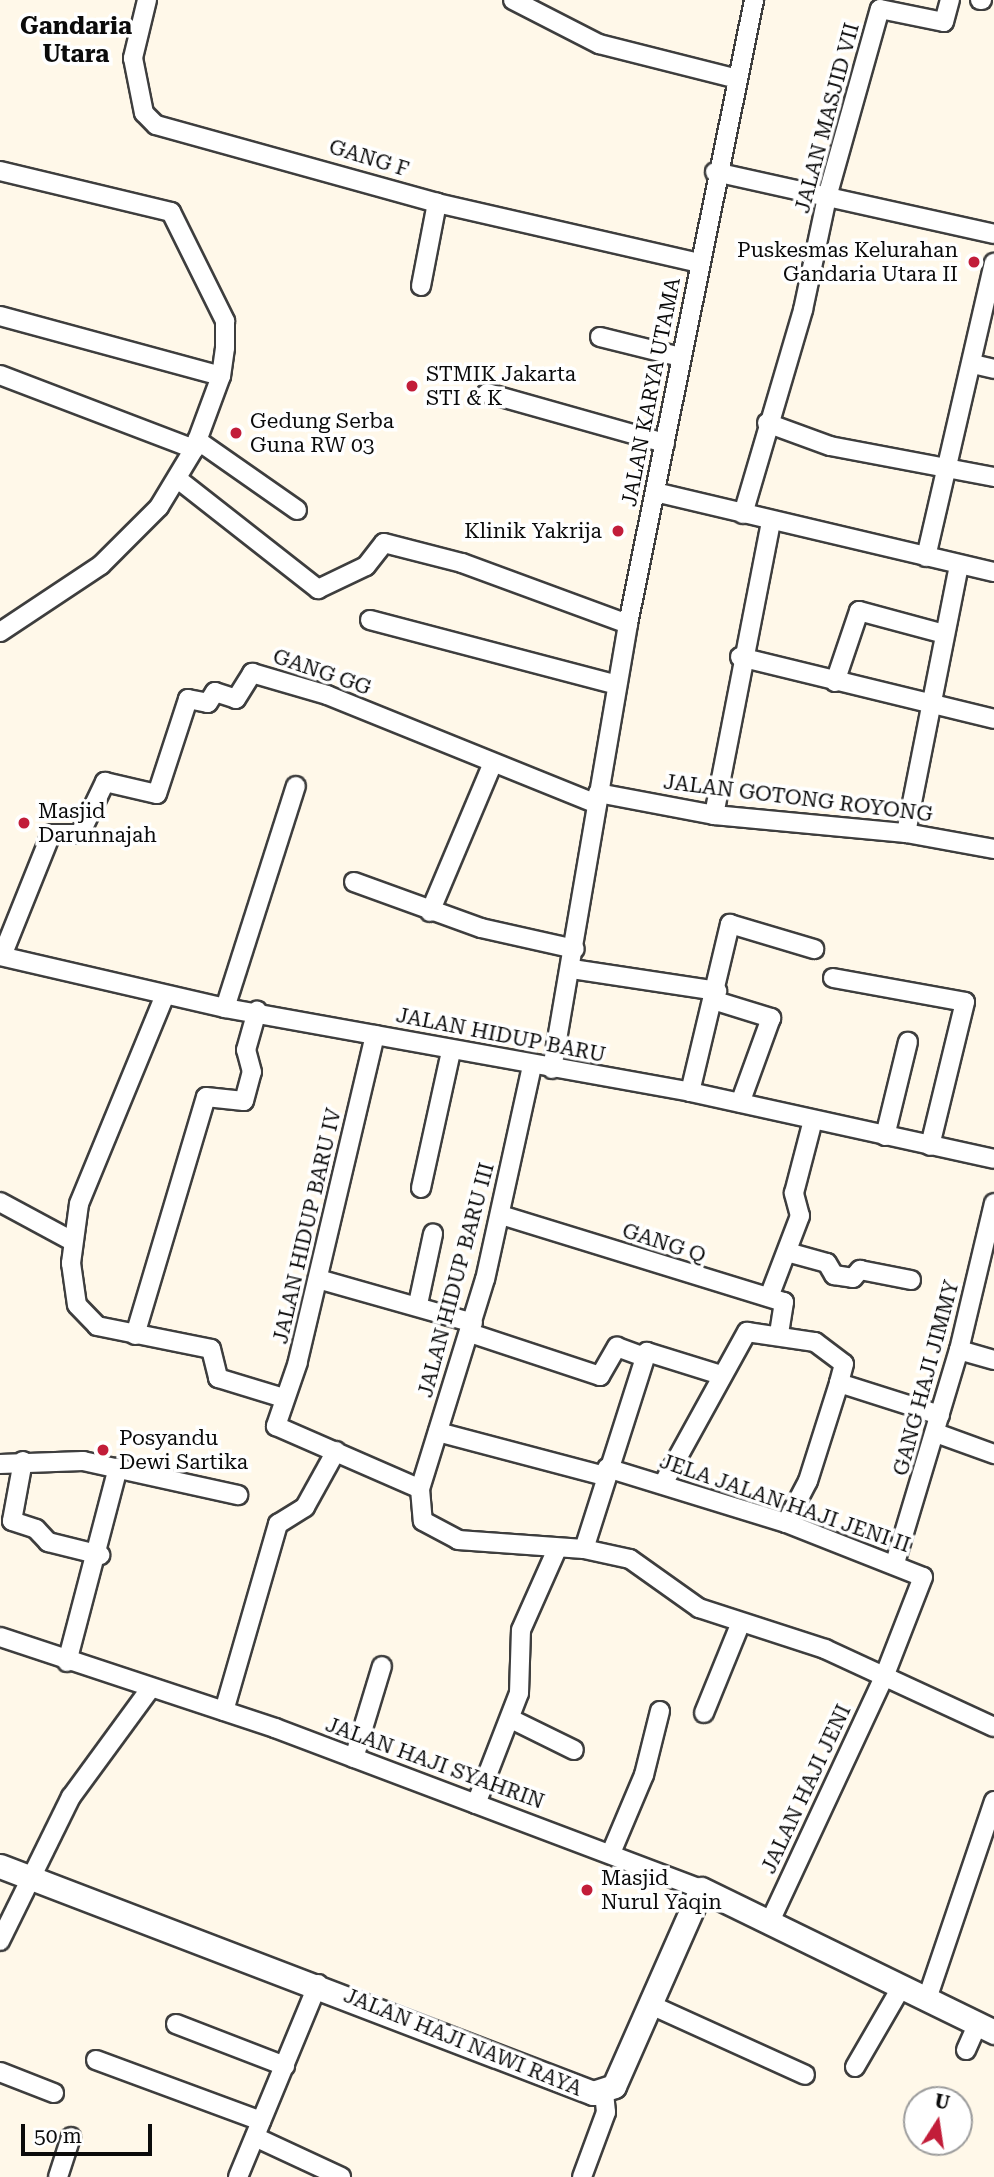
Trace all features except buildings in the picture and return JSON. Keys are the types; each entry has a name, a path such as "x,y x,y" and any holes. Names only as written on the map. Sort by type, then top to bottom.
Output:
{"street":[{"name":"GANG F","path":"147,0 133,58 144,113 156,125 437,203 698,262"},
{"path":"513,0 599,44 647,51 737,79"},
{"name":"JALAN KARYA UTAMA","path":"552,1069 572,969 597,799 628,624 665,443 715,172 754,0"},
{"name":"JALAN MASJID VII","path":"743,514 766,423 803,310 827,197 880,9 944,22 950,0"},
{"path":"0,171 153,204 180,220 225,321 221,376 179,480 121,548 0,632"},
{"path":"715,172 994,234"},
{"path":"421,286 437,203"},
{"path":"926,557 973,364 994,262"},
{"path":"0,316 221,376"},
{"path":"600,337 681,357"},
{"path":"973,364 994,369"},
{"path":"0,375 195,445 298,510"},
{"path":"487,393 665,443"},
{"path":"766,423 830,446 994,477"},
{"path":"179,480 318,589 366,566 382,544 462,563 628,624"},
{"path":"655,492 994,572"},
{"path":"713,815 740,657 771,521"},
{"path":"906,833 928,706 959,565"},
{"path":"835,682 859,611 944,634"},
{"path":"370,620 617,685"},
{"path":"740,657 928,706 994,719"},
{"name":"GANG GG","path":"1,956 51,834 80,834 105,782 157,794 188,699 208,703 215,692 236,699 252,673 339,700 492,765"},
{"path":"430,912 492,765"},
{"name":"JALAN GOTONG ROYONG","path":"492,765 597,799 713,815 906,833 994,849"},
{"path":"225,1008 296,786"},
{"path":"354,882 430,912 575,949"},
{"path":"690,1092 717,996 730,924 814,949"},
{"name":"JALAN HIDUP BARU","path":"1,956 225,1008 257,1011 532,1066 690,1092 994,1159"},
{"path":"572,969 717,996 771,1018 740,1103"},
{"path":"833,978 965,1002 930,1146"},
{"path":"165,995 79,1204 72,1241 77,1305 97,1326 211,1349 218,1378 284,1398"},
{"path":"135,1335 206,1097 240,1105 251,1077 246,1054 257,1011"},
{"name":"JALAN HIDUP BARU IV","path":"336,1451 276,1426 318,1279 375,1035"},
{"path":"885,1136 908,1042"},
{"path":"421,1188 452,1051"},
{"name":"JALAN HIDUP BARU III","path":"419,1497 471,1328 501,1215 532,1066"},
{"path":"779,1332 786,1304 769,1297 800,1216 794,1193 813,1120"},
{"path":"0,1202 72,1241"},
{"name":"GANG HAJI JIMMY","path":"895,1563 959,1350 994,1203"},
{"name":"GANG Q","path":"501,1215 769,1297"},
{"path":"418,1304 433,1234"},
{"path":"787,1252 827,1263 834,1275 853,1278 860,1270 911,1280"},
{"path":"318,1279 418,1304 471,1328 600,1376 617,1347 644,1357"},
{"path":"663,1484 747,1332 779,1332 816,1342 842,1360 839,1383 808,1481 786,1523"},
{"path":"584,1549 644,1357 656,1350 721,1375"},
{"path":"959,1350 994,1360"},
{"path":"839,1383 940,1415"},
{"name":"JELA JALAN HAJI JENI II","path":"438,1432 663,1484 786,1523 895,1563 923,1579 884,1677"},
{"path":"936,1433 994,1454"},
{"path":"224,1711 278,1524 305,1507 336,1451 419,1497 429,1529 443,1536 556,1549 584,1549 630,1559 691,1604 740,1625 825,1649 994,1727"},
{"path":"0,1464 74,1460 238,1495"},
{"path":"23,1461 12,1521 36,1529 48,1542 100,1555"},
{"path":"67,1662 100,1555 118,1468"},
{"path":"476,1804 511,1719 523,1672 522,1630 556,1549"},
{"path":"704,1713 740,1625"},
{"name":"JALAN HAJI SYAHRIN","path":"0,1637 67,1662 224,1711 611,1853 701,1889"},
{"path":"354,1758 382,1666"},
{"name":"JALAN HAJI JENI","path":"770,1921 884,1677"},
{"path":"0,1941 29,1876 71,1797 150,1689"},
{"path":"611,1853 644,1775 660,1711"},
{"path":"511,1719 574,1749"},
{"path":"927,1998 994,1801"},
{"name":"JALAN HAJI NAWI RAYA","path":"0,1866 604,2094 651,2005 701,1889"},
{"path":"701,1889 986,2027 966,2050"},
{"path":"238,2177 318,1984"},
{"path":"855,2067 902,1986"},
{"path":"651,2005 805,2075"},
{"path":"176,2024 285,2066"},
{"path":"96,2060 258,2129 341,2177"},
{"path":"0,2072 54,2092"},
{"path":"582,2177 606,2112 604,2094"},
{"path":"58,2177 71,2137"}],"place":[{"name":"Puskesmas Kelurahan Gandaria Utara II","path":"974,262"},
{"name":"STMIK Jakarta STI & K","path":"412,386"},
{"name":"Gedung Serba Guna RW 03","path":"236,433"},
{"name":"Klinik Yakrija","path":"618,531"},
{"name":"Masjid Darunnajah","path":"24,823"},
{"name":"Posyandu Dewi Sartika","path":"103,1450"},
{"name":"Masjid Nurul Yaqin","path":"587,1890"}],"district":[{"name":"Gandaria Utara","path":"76,41"}]}
